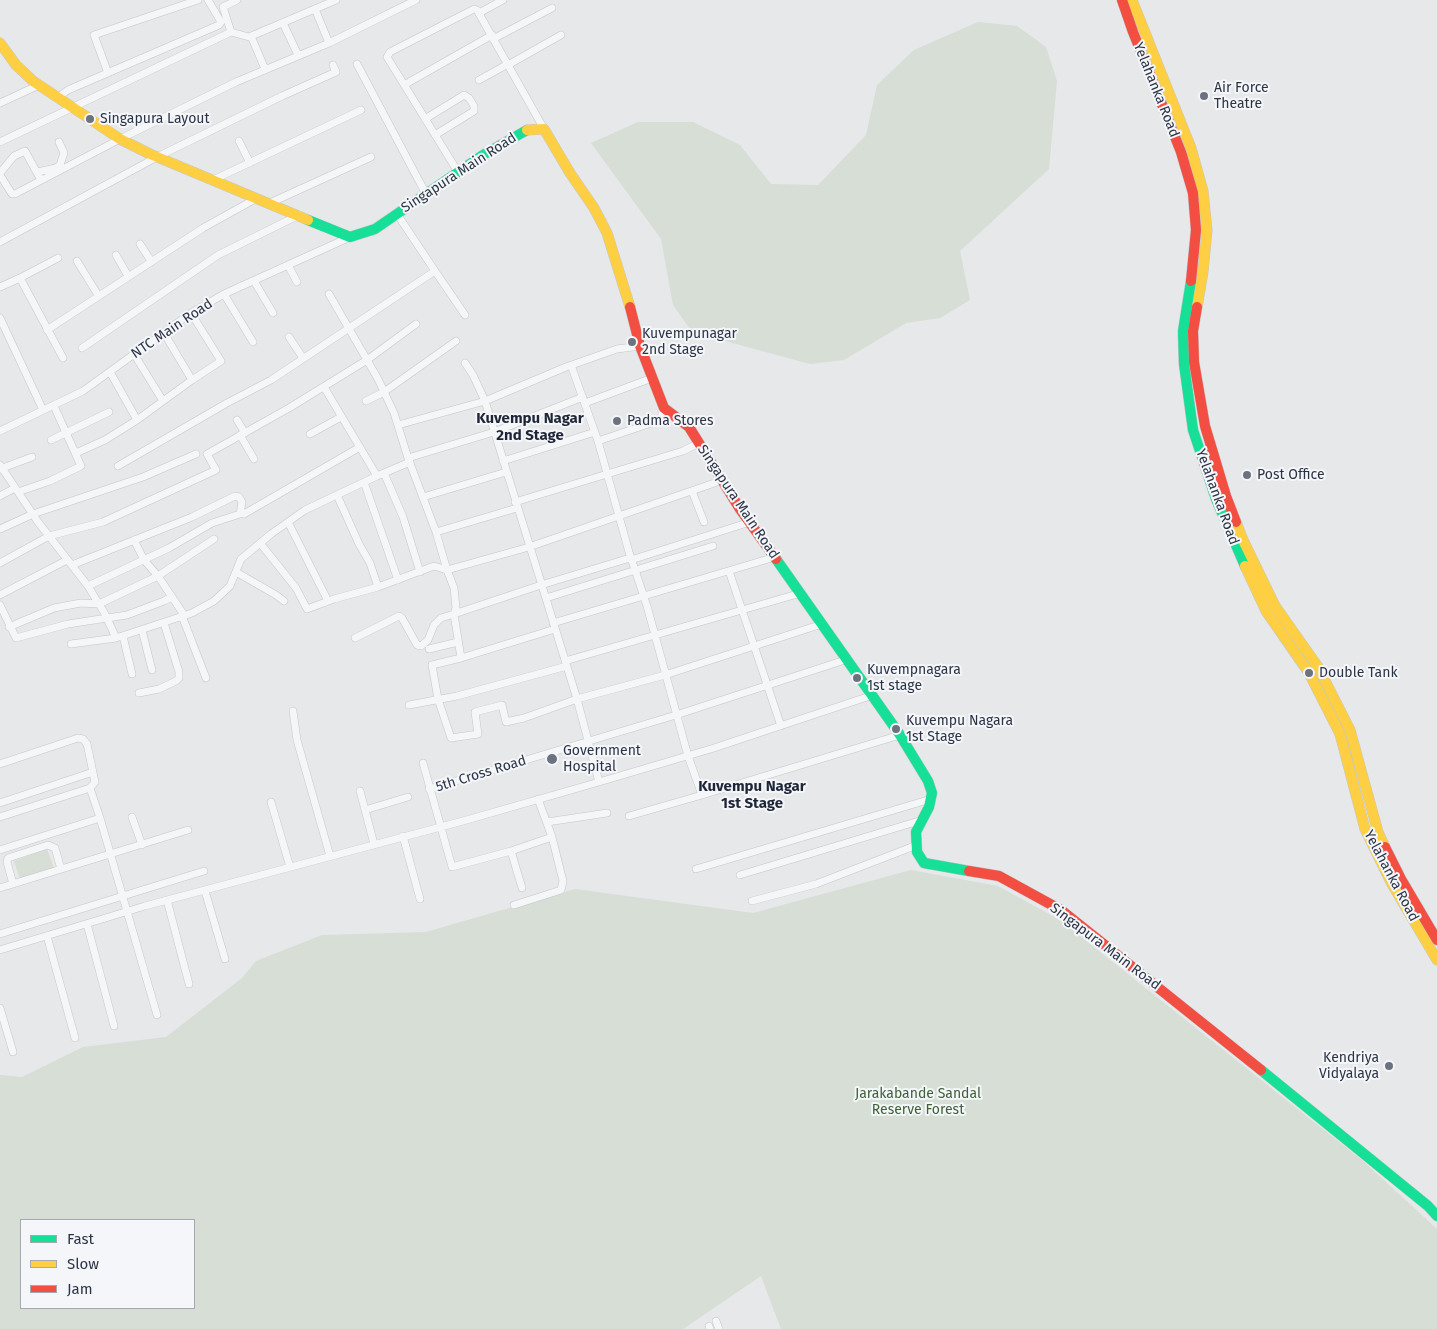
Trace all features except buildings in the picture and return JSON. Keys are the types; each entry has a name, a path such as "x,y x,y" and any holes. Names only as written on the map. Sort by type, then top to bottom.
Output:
{"street":[{"path":"108,72 94,35 198,0"},
{"path":"57,98 68,90 219,25 221,22 208,0"},
{"path":"231,32 223,7 237,0"},
{"path":"0,142 231,32 245,37 251,36 336,0"},
{"path":"41,180 25,151 14,156 0,174 13,194 41,180 120,139 265,69 329,43 416,0"},
{"path":"479,13 503,0"},
{"name":"Yelahanka Road","path":"1122,0 1132,32 1181,152 1193,193 1196,230 1193,271 1183,331 1184,364 1193,430 1216,499 1234,544 1264,606 1309,673 1340,734 1358,796 1365,829 1392,884 1437,960"},
{"name":"Yelahanka Road","path":"1132,0 1188,141 1203,191 1207,230 1203,272 1193,331 1194,362 1205,426 1226,496 1243,540 1275,606 1318,667 1350,730 1378,832 1401,879 1437,940"},
{"path":"404,85 492,37 552,8"},
{"path":"315,9 329,43"},
{"path":"458,172 404,85 388,54 474,9 479,13 544,129 570,173 594,208 607,233 626,289 640,346 664,408 660,420 598,441"},
{"path":"283,23 298,55"},
{"path":"479,80 561,35"},
{"path":"251,36 265,69"},
{"path":"0,43 16,65 39,86 120,139 157,157 350,237"},
{"path":"357,64 426,194"},
{"path":"0,242 157,157 336,72 334,65"},
{"path":"0,104 39,86"},
{"path":"425,119 464,95 469,98 474,106 474,111 435,136"},
{"path":"213,180 361,110"},
{"name":"Singapura Main Road","path":"350,237 375,229 483,155 528,129 544,129"},
{"path":"239,141 250,163"},
{"path":"37,172 60,165 64,153 59,142"},
{"path":"270,203 371,158"},
{"path":"48,330 211,223 257,198"},
{"path":"397,214 465,315"},
{"path":"82,348 218,254 299,216"},
{"name":"NTC Main Road","path":"0,431 82,391 192,313 224,294 350,237"},
{"path":"140,244 151,261"},
{"path":"116,255 128,276"},
{"path":"0,287 58,258"},
{"path":"77,261 98,296"},
{"path":"288,265 297,282"},
{"path":"118,466 227,403 271,380 349,330 434,271"},
{"path":"20,278 63,358"},
{"path":"254,281 274,313"},
{"path":"224,294 253,342"},
{"path":"328,294 384,392 398,425 454,588 454,614 461,658"},
{"path":"76,453 105,440 137,420 192,380 221,362 192,313"},
{"path":"0,318 43,410"},
{"path":"0,562 49,536 103,522 216,470 207,454 324,387 416,324"},
{"path":"164,333 192,380"},
{"path":"289,337 303,358"},
{"path":"366,402 384,392 456,341"},
{"path":"398,425 485,401 571,365 617,349 640,346"},
{"path":"134,354 163,401"},
{"path":"466,363 485,401 577,699 599,782"},
{"path":"571,365 598,441 631,559 644,596 688,756 702,795"},
{"path":"110,372 137,420"},
{"path":"70,644 120,637 183,616 214,601 230,586 241,559 288,522 305,510 409,460 652,378"},
{"path":"324,387 341,418 381,474 403,516 420,572"},
{"path":"0,496 50,481 81,466 54,406"},
{"name":"Singapura Main Road","path":"664,408 689,427 750,522 873,695 928,781 932,793 930,799"},
{"path":"51,440 109,412"},
{"path":"310,434 341,418"},
{"path":"237,420 254,459"},
{"path":"503,461 595,432"},
{"path":"436,532 608,474 683,451 699,443"},
{"path":"244,514 360,447"},
{"path":"0,529 33,514 143,477 196,454"},
{"path":"32,457 1,467 49,536 88,586 120,637 132,674"},
{"path":"423,497 506,472"},
{"path":"260,543 296,588 307,609 378,587 434,566 447,570 529,547 723,480"},
{"path":"364,482 398,580"},
{"path":"692,491 704,522"},
{"path":"338,495 359,544 370,564 378,587"},
{"path":"0,595 69,562 134,540 192,517 235,496 239,497 242,502 240,514 199,529 186,539 121,572 88,586"},
{"path":"288,522 328,601"},
{"path":"355,638 399,616 417,645 420,646 428,640 434,625 441,618 541,585 750,522"},
{"path":"9,627 54,608 81,602 99,604 158,576 214,539"},
{"path":"134,540 144,560 158,576 183,616 206,678"},
{"path":"546,598 635,572 713,546"},
{"path":"775,557 644,596 461,658 432,665 438,699 451,738 478,734 475,712 502,704 506,722 524,718 577,699 665,675 822,624"},
{"path":"729,571 781,726"},
{"path":"236,572 276,594 284,601"},
{"path":"409,705 457,696 801,593"},
{"path":"0,605 16,638 68,624 108,619 150,607 172,597"},
{"path":"139,694 159,689 176,682 179,678 179,672 164,623"},
{"path":"142,630 152,670"},
{"path":"429,649 458,642"},
{"name":"5th Cross Road","path":"429,789 589,742 848,660"},
{"path":"0,950 167,900 441,827 599,782 688,756 873,695"},
{"path":"292,711 296,740 330,856"},
{"path":"629,816 900,735"},
{"path":"0,764 78,738 84,739 87,744 95,782 90,788 0,817"},
{"path":"423,763 452,867 511,851 552,837"},
{"path":"0,803 93,772"},
{"path":"90,788 157,1015"},
{"path":"360,791 374,844"},
{"path":"365,810 408,797"},
{"path":"514,905 561,890 563,881 552,837 538,799"},
{"path":"696,869 930,799 929,807 916,832 917,845 816,884 752,902"},
{"path":"271,802 290,867"},
{"path":"547,822 607,813"},
{"path":"132,817 142,844"},
{"path":"0,850 100,818"},
{"path":"740,875 922,820"},
{"path":"0,888 188,830"},
{"path":"403,836 420,900"},
{"path":"13,884 7,862 8,858 48,845 54,848 61,869"},
{"name":"Singapura Main Road","path":"917,845 917,852 924,863 999,876 1061,910 1309,1107 1428,1206 1437,1216"},
{"path":"511,851 522,888"},
{"path":"0,934 204,871"},
{"path":"205,891 225,959"},
{"path":"167,900 189,984"},
{"path":"87,924 114,1026"},
{"path":"46,936 75,1038"},
{"path":"0,1008 13,1052"},
{"path":"716,1321 719,1329"}],"green space":[{"path":"978,22 1017,26 1046,47 1057,81 1049,169 960,251 970,300 940,318 906,323 844,360 810,364 692,332 673,305 661,239 591,143 638,122 693,122 740,145 771,184 818,185 866,135 877,85 914,50"},
{"path":"47,849 54,868 20,879 14,861"},
{"name":"Jarakabande Sandal Reserve Forest","path":"911,870 998,886 1060,920 1363,1161 1437,1229 1437,1329 781,1329 761,1276 683,1329 0,1329 0,1075 22,1077 83,1047 166,1037 242,978 256,961 322,935 426,932 575,889 753,913"}],"traffic: fast":[{"path":"308,220 350,237 375,229 483,155 527,130"},
{"path":"1191,281 1183,331 1184,364 1193,430 1216,499 1245,566"},
{"path":"776,559 900,735 928,781 932,793 929,807 916,832 917,852 924,863 969,871"},
{"path":"1261,1070 1428,1206 1437,1216"}],"traffic: slow":[{"path":"1132,0 1191,148 1203,191 1207,230 1197,307"},
{"path":"0,43 16,65 33,81 120,139 150,154 308,220"},
{"path":"527,130 544,129 570,173 594,208 607,233 630,307"},
{"path":"1236,522 1275,606 1318,667 1350,730 1378,832 1385,847"},
{"path":"1245,566 1266,611 1309,673 1340,734 1365,829 1392,884 1437,960"}],"traffic: jam":[{"path":"1122,0 1181,152 1193,193 1196,230 1191,281"},
{"path":"630,307 640,346 664,408 689,427 740,509 776,559"},
{"path":"1197,307 1193,331 1194,362 1205,426 1226,496 1236,522"},
{"path":"1385,847 1401,879 1437,940"},
{"path":"969,871 999,876 1061,910 1261,1070"}],"place":[{"name":"Air Force Theatre","path":"1204,96"},
{"name":"Singapura Layout","path":"90,119"},
{"name":"Kuvempunagar 2nd Stage","path":"632,342"},
{"name":"Padma Stores","path":"617,421"},
{"name":"Post Office","path":"1247,475"},
{"name":"Double Tank","path":"1309,673"},
{"name":"Kuvempnagara 1st stage","path":"857,678"},
{"name":"Kuvempu Nagara 1st Stage","path":"896,729"},
{"name":"Government Hospital","path":"552,759"},
{"name":"Kendriya Vidyalaya","path":"1389,1066"}],"district":[{"name":"Kuvempu Nagar 2nd Stage","path":"530,428"},
{"name":"Kuvempu Nagar 1st Stage","path":"752,796"}]}
